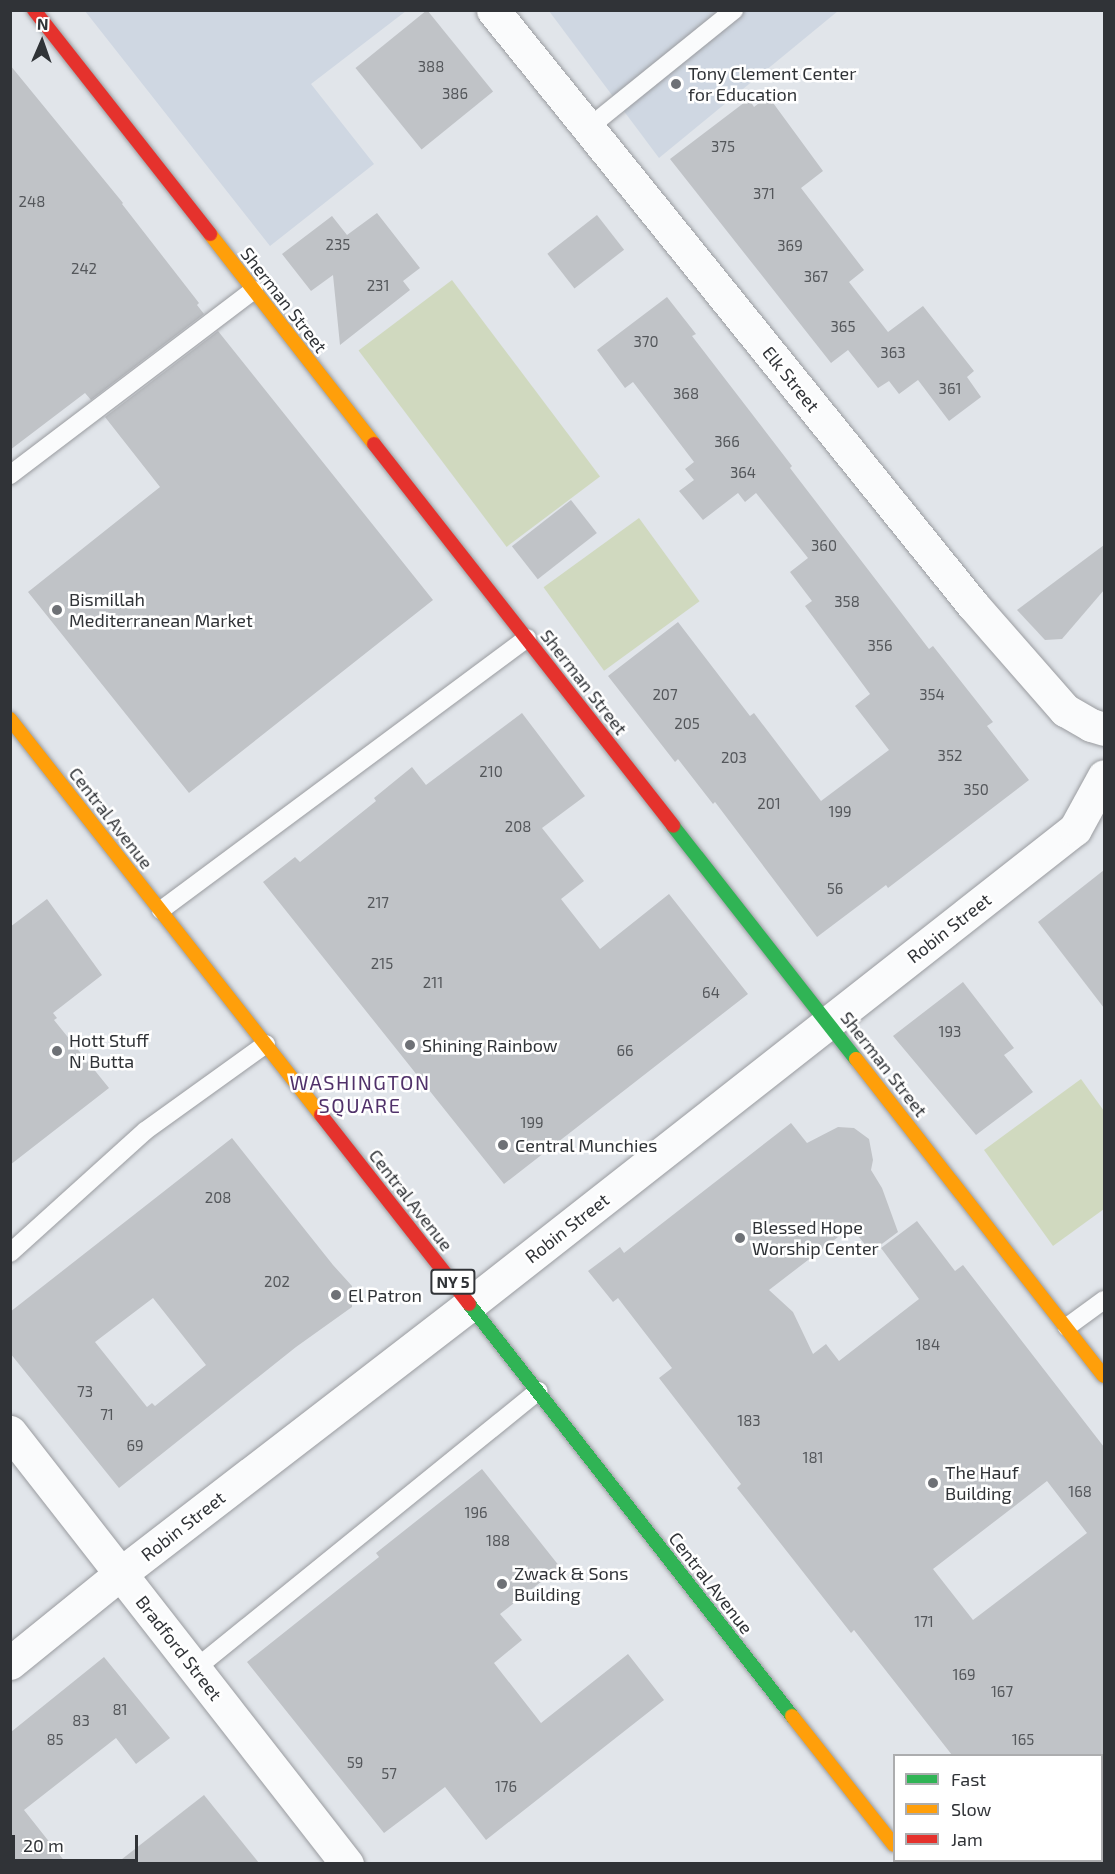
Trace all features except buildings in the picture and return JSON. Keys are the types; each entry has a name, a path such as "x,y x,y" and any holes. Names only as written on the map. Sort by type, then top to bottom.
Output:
{"street":[{"name":"Sherman Street","path":"34,10 1104,1376"},
{"name":"Elk Street","path":"493,10 981,614 1065,710 1091,725 1104,729"},
{"name":"Central Avenue","path":"10,719 893,1844"},
{"name":"Robin Street","path":"10,1663 120,1574 470,1304 1075,829 1104,776"},
{"name":"Bradford Street","path":"10,1432 347,1863"}],"lane":[{"path":"588,128 734,10"},
{"path":"10,475 254,290"},
{"path":"160,910 527,638"},
{"path":"10,1253 145,1131 266,1044"},
{"path":"1066,1327 1104,1299"},
{"path":"195,1670 538,1391"}],"shaded area":[{"path":"85,11 406,11 311,84 374,164 270,246"},
{"name":"Tony Clement Center for Education","path":"549,11 838,11 659,158"}],"green space":[{"path":"452,280 600,476 507,547 359,350"},
{"path":"639,518 700,601 604,671 544,587"},
{"path":"1081,1079 1104,1111 1104,1209 1053,1246 984,1150"}],"traffic: fast":[{"path":"673,826 856,1059"},
{"path":"469,1304 792,1716"}],"traffic: slow":[{"path":"210,234 374,444"},
{"path":"10,719 321,1115"},
{"path":"856,1059 1104,1376"},
{"path":"792,1716 893,1844"}],"traffic: jam":[{"path":"34,10 210,234"},
{"path":"374,444 673,826"},
{"path":"321,1115 469,1304"}],"place":[{"name":"Tony Clement Center for Education","path":"676,84"},
{"name":"Bismillah Mediterranean Market","path":"57,610"},
{"name":"Shining Rainbow","path":"410,1045"},
{"name":"Hott Stuff N' Butta","path":"57,1051"},
{"name":"Central Munchies","path":"503,1145"},
{"name":"Blessed Hope Worship Center","path":"740,1238"},
{"name":"El Patron","path":"336,1295"},
{"name":"The Hauf Building","path":"933,1483"},
{"name":"Zwack & Sons Building","path":"502,1584"}],"district":[{"name":"WASHINGTON SQUARE","path":"360,1094"}]}
